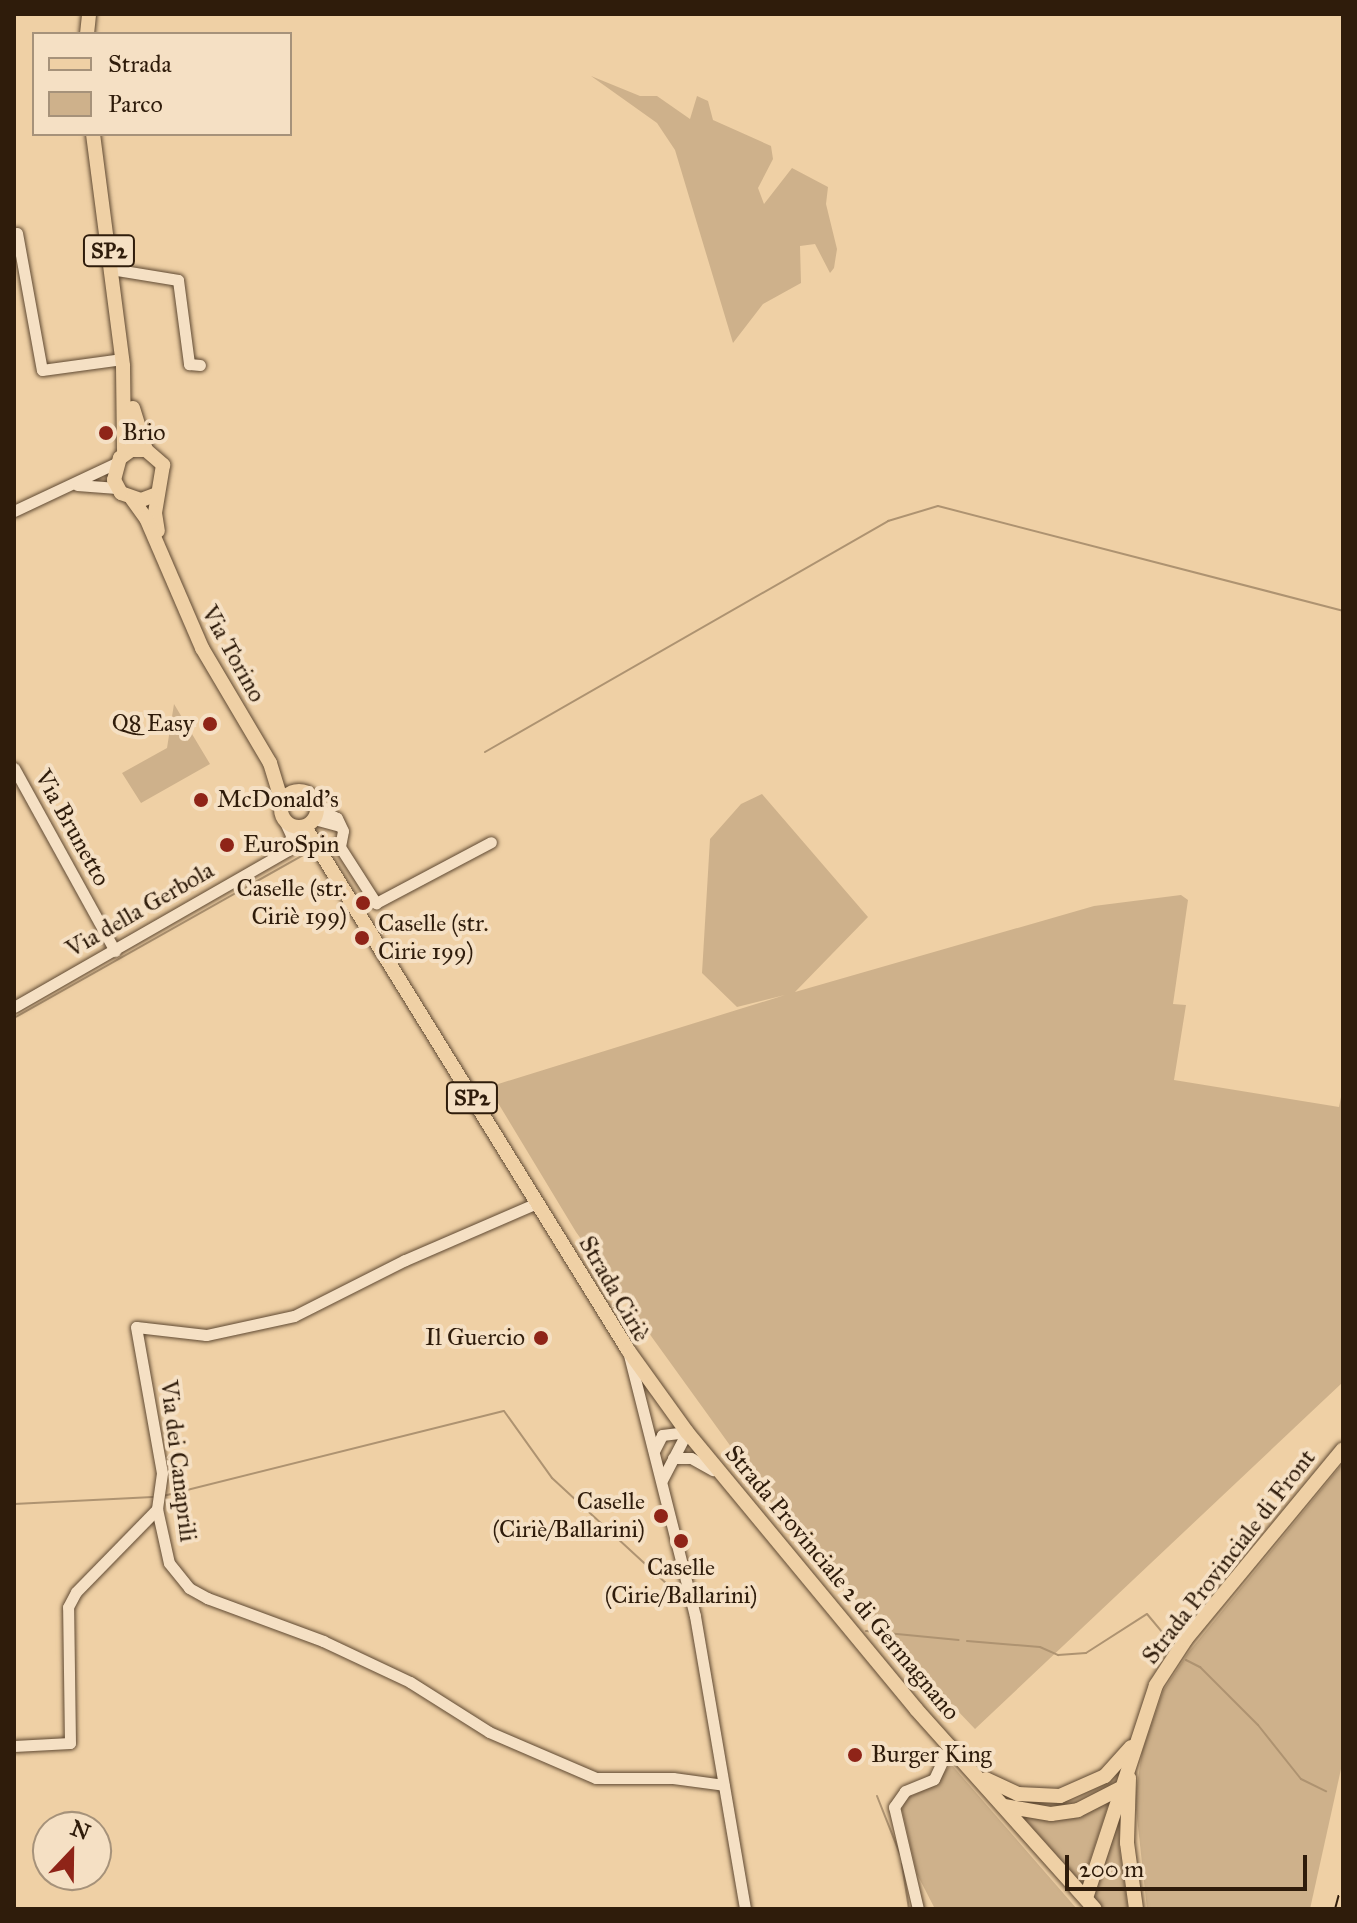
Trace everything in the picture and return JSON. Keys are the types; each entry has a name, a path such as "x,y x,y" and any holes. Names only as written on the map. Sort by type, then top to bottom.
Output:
{"main road":[{"name":"SP2","path":"93,136 123,362"},
{"path":"123,362 146,450 163,465 164,480 157,494 132,499 117,488 123,362"},
{"path":"120,458 146,450"},
{"name":"Via Torino","path":"157,494 155,513 165,563"},
{"name":"Via Torino","path":"132,499 165,563 202,648 270,763 284,820"},
{"name":"Via Torino","path":"270,763 301,791 310,821"},
{"path":"282,802 301,791"},
{"path":"284,820 310,821"},
{"name":"Strada Ciriè","path":"310,821 318,844 628,1350"},
{"name":"Strada Provinciale 2 di Germagnano","path":"628,1350 724,1479 950,1745 1090,1903"},
{"name":"Strada Provinciale di Front","path":"1137,1740 1156,1685 1186,1639 1343,1449"},
{"path":"974,1771 1018,1794 1060,1796 1105,1776 1137,1740"},
{"path":"1090,1903 1119,1789 1137,1740"},
{"path":"1136,1909 1126,1813 1137,1740"},
{"path":"1004,1806 1051,1814 1078,1810 1119,1789"}],"street":[{"path":"17,233 42,370 123,362"},
{"path":"111,269 178,280 189,364 200,365"},
{"path":"14,511 56,487 120,458"},
{"path":"56,487 97,483 117,488"},
{"name":"Via Brunetto","path":"14,768 115,951"},
{"path":"284,820 291,835 288,850"},
{"path":"288,850 310,821 341,827 340,847 376,903 491,842"},
{"name":"Via della Gerbola","path":"14,1007 288,850"},
{"name":"Via dei Canaprili","path":"537,1203 405,1260 294,1316 206,1335 136,1327 161,1489 157,1509 176,1576 207,1598 323,1641 410,1682 489,1732 596,1778 673,1778 724,1785"},
{"name":"Strada Ciriè","path":"628,1350 694,1611 745,1909"},
{"path":"653,1456 662,1435 687,1432"},
{"path":"666,1504 662,1477 687,1432"},
{"path":"673,1458 702,1462 724,1479"},
{"path":"14,1746 70,1743 68,1607 76,1592 157,1509"},
{"path":"918,1909 894,1807 905,1791 934,1779 950,1745"}],"green space":[{"path":"591,76 640,96 657,96 690,119 697,96 708,101 713,120 771,146 773,159 758,188 764,204 792,168 828,187 826,204 837,249 834,268 830,273 815,244 800,246 801,283 763,304 733,343 675,150 657,123"},
{"path":"174,704 210,764 141,803 122,773 167,748"},
{"path":"762,794 868,917 795,992 1094,906 1181,895 1188,900 1173,1004 1186,1005 1174,1080 1339,1107 1343,1087 1343,1382 975,1729 809,1555 576,1232 495,1098 495,1085 785,995 737,1007 702,973 710,839 741,804"},
{"path":"1343,1463 1343,1760 1310,1909 1147,1909 1135,1799 1142,1752 1163,1691 1188,1653"},
{"path":"951,1764 1077,1909 935,1909 917,1874 902,1810 905,1799 933,1786"},
{"path":"1110,1800 1082,1884 1022,1816"},
{"path":"1120,1803 1119,1845 1128,1909 1102,1909 1091,1896"}],"waterway":[{"path":"485,752 888,521 938,506 1343,611"},
{"path":"14,1018 312,850"},
{"path":"163,1496 504,1411 552,1478 682,1598"},
{"path":"14,1504 153,1497"},
{"path":"967,1641 1040,1647 1058,1655 1086,1653 1147,1614 1170,1641"},
{"path":"866,1631 959,1640"},
{"path":"1186,1660 1200,1667 1258,1725 1301,1779 1326,1791"},
{"path":"877,1796 900,1854"},
{"path":"902,1864 909,1909"}],"railway":[{"path":"1335,1909 1343,1879"}],"place":[{"name":"Brio","path":"106,433"},
{"name":"Q8 Easy","path":"210,724"},
{"name":"McDonald's","path":"201,800"},
{"name":"EuroSpin","path":"227,845"},
{"name":"Caselle (str. Ciriè 199)","path":"363,903"},
{"name":"Caselle (str. Cirie 199)","path":"362,938"},
{"name":"Il Guercio","path":"541,1338"},
{"name":"Caselle (Ciriè/Ballarini)","path":"661,1516"},
{"name":"Caselle (Cirie/Ballarini)","path":"681,1541"},
{"name":"Burger King","path":"855,1755"}]}
